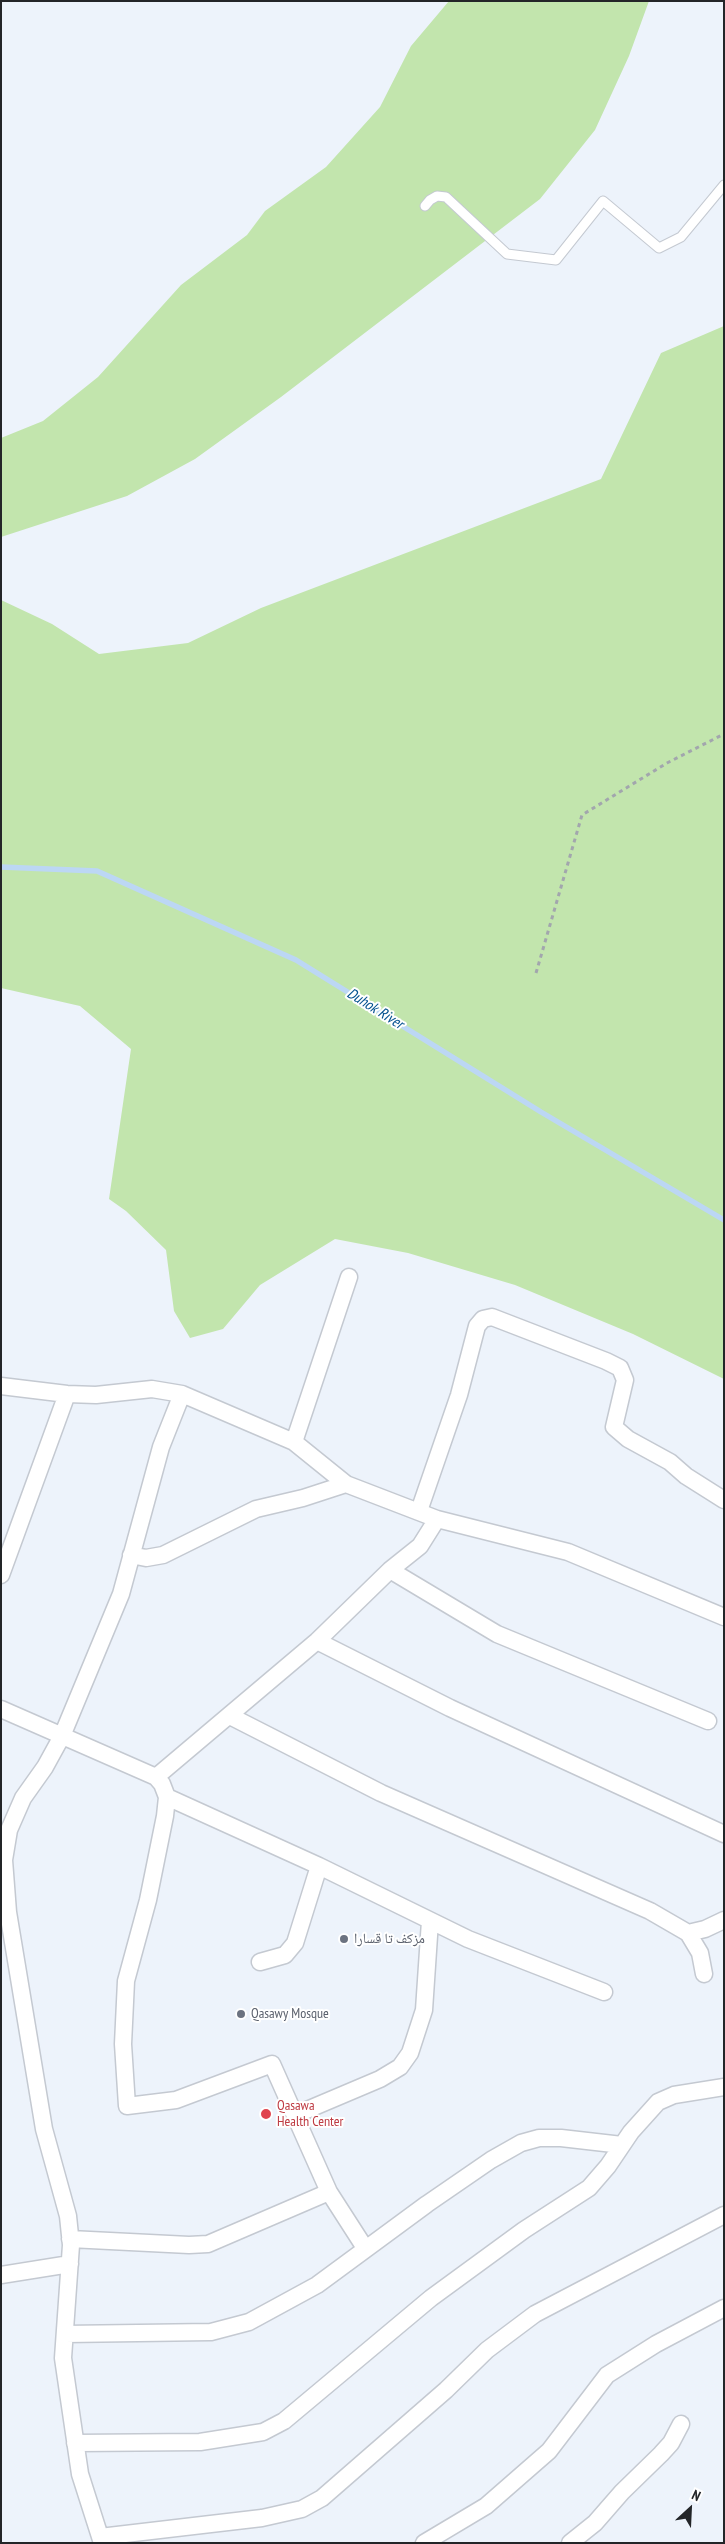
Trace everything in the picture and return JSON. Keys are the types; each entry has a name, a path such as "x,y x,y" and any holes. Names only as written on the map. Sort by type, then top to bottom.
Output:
{"street":[{"path":"294,1442 349,1277"},
{"path":"419,1511 459,1395 477,1326 483,1319 492,1317 620,1368 625,1380 614,1427 628,1439 670,1462 686,1476 724,1500"},
{"path":"1,1386 67,1394 96,1395 152,1388 182,1394 294,1442 346,1484 437,1519 568,1552 724,1617"},
{"path":"1,1575 67,1394"},
{"path":"182,1394 162,1447 121,1594 62,1736 45,1767 23,1798 9,1830 4,1860 8,1912 44,2129 68,2216 70,2264 63,2358 80,2474 101,2540 262,2518 302,2509 322,2498 488,2350 535,2314 724,2215"},
{"path":"131,1555 146,1558 163,1555 256,1509 303,1498 346,1484"},
{"path":"156,1777 317,1641 390,1570 420,1546 437,1519"},
{"path":"390,1570 497,1634 708,1721"},
{"path":"317,1641 450,1708 724,1834"},
{"path":"1,1709 156,1777 162,1784 167,1797 166,1816 148,1900 126,1981 123,2044 127,2106 176,2100 272,2064 329,2192 365,2248"},
{"path":"230,1716 381,1793 650,1911 688,1933 700,1953 704,1974"},
{"path":"167,1797 319,1866 468,1939 604,1992"},
{"path":"260,1962 285,1955 295,1943 319,1866"},
{"path":"688,1933 705,1929 724,1920"},
{"path":"295,2115 380,2079 400,2068 410,2052 424,2010 430,1921"},
{"path":"75,2442 200,2442 263,2432 284,2421 431,2298 524,2230 589,2188 608,2166 642,2118 664,2097 724,2087"},
{"path":"64,2334 211,2332 249,2322 317,2285 365,2248 491,2160 521,2143 539,2138 561,2138 622,2145"},
{"path":"70,2239 189,2245 208,2244 329,2192"},
{"path":"1,2275 70,2264"},
{"path":"424,2543 486,2506 549,2451 607,2375 656,2344 724,2308"},
{"path":"570,2543 595,2523 627,2486 671,2443 682,2424"}],"lane":[{"path":"425,206 437,196 446,197 507,254 556,260 603,201 659,248 682,236 724,185"}],"path":[{"path":"536,973 582,815 667,762 724,734"}],"green space":[{"path":"449,1 649,1 629,56 595,130 540,199 281,397 195,459 127,496 1,537 1,438 43,421 98,377 181,285 247,235 265,211 326,167 380,107 411,46"},
{"path":"724,326 724,1379 633,1334 515,1285 408,1253 335,1239 260,1285 223,1329 190,1338 174,1311 166,1250 126,1211 109,1199 131,1049 80,1006 1,988 1,600 52,624 99,654 188,643 261,608 601,479 661,353"}],"waterway":[{"name":"Duhok River","path":"1,867 97,871 296,960 541,1112 724,1220"}],"place":[{"name":"مزكف تا قسارا","path":"344,1939"},
{"name":"Qasawy Mosque","path":"241,2014"},
{"name":"Qasawa Health Center","path":"266,2114"}]}
